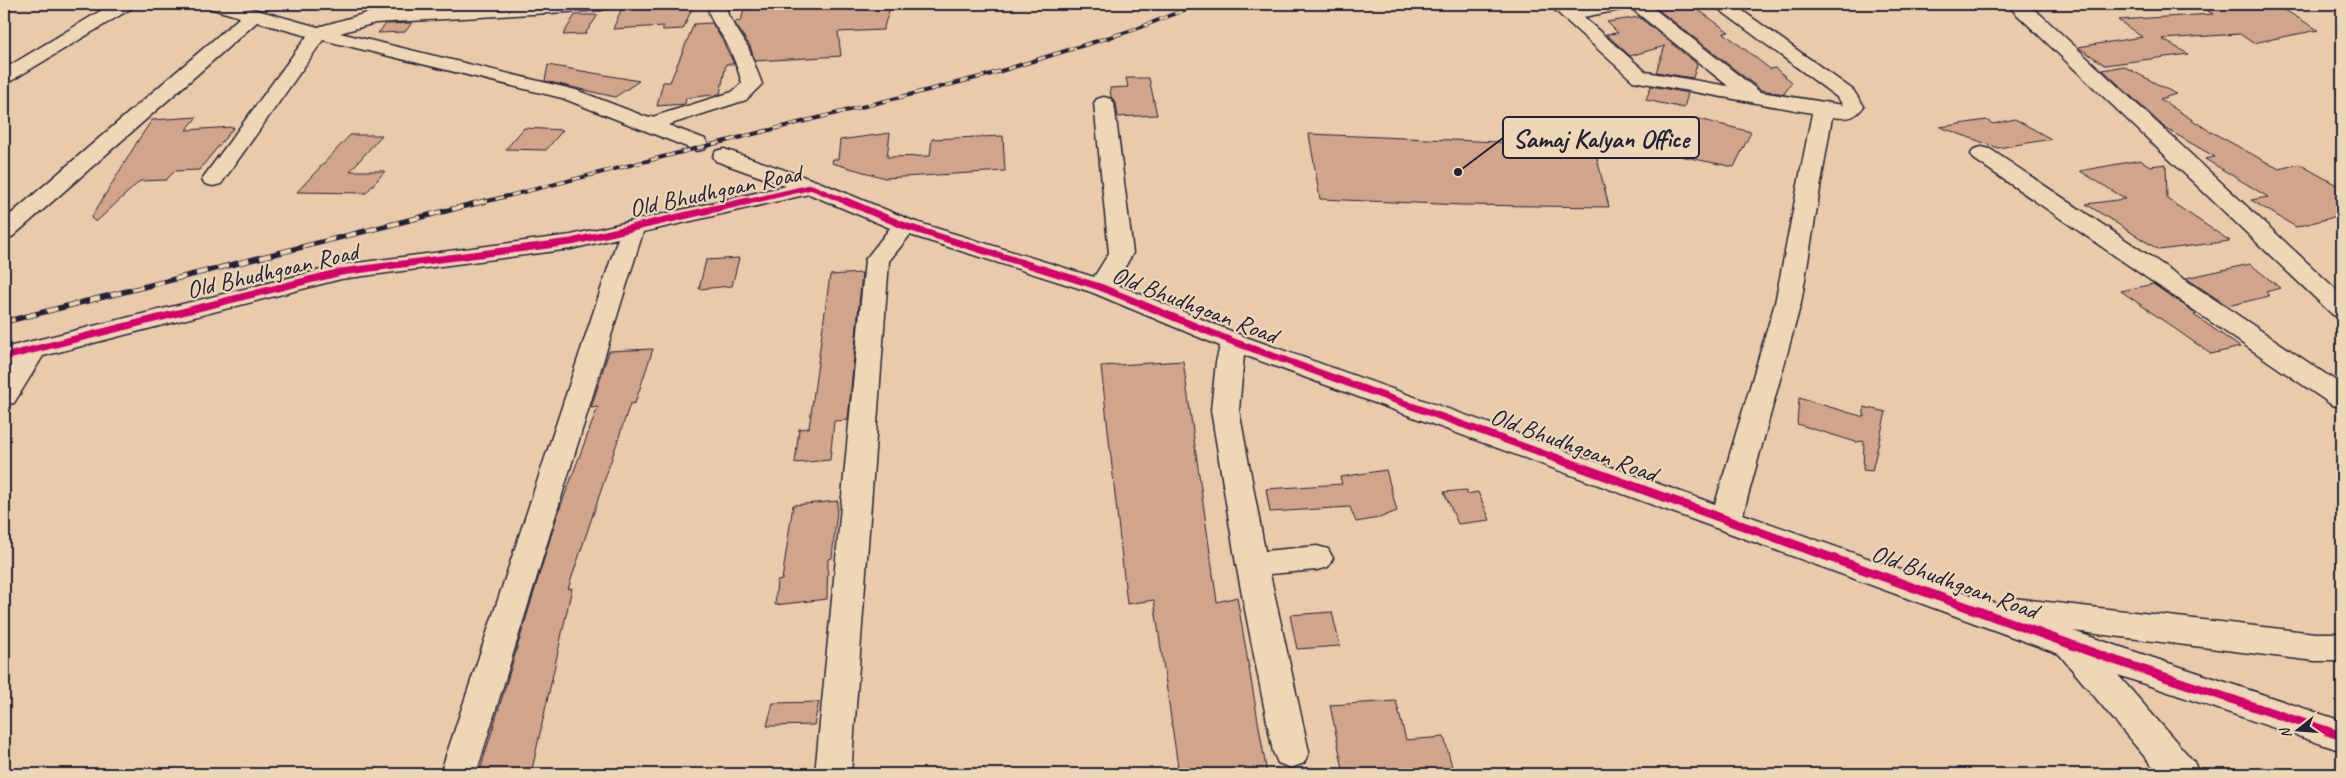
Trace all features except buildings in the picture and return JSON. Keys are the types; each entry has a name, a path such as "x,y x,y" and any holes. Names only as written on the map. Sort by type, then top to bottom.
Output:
{"street":[{"path":"12,51 116,4"},
{"path":"4,77 125,4"},
{"path":"216,4 318,33 569,94 697,144"},
{"path":"213,179 318,33 374,17 601,4"},
{"path":"648,126 739,96 752,84 735,40 719,20 717,4"},
{"path":"1563,9 1626,4"},
{"path":"1637,4 1758,99"},
{"path":"1563,9 1640,77 1823,110 1846,113 1854,106 1846,94 1721,4"},
{"path":"2015,4 2024,4"},
{"path":"2015,4 2041,25 2342,309"},
{"path":"4,232 254,15"},
{"path":"1100,287 1113,269 1121,253 1104,103"},
{"path":"1726,520 1788,303 1823,110"},
{"path":"1982,154 2342,398"},
{"path":"724,156 811,187"},
{"name":"Old Bhudhgoan Road","path":"4,357 341,272 539,247 633,228 811,187 904,226 1100,287 1234,342 1726,520 2070,644 2342,736"},
{"path":"834,774 877,260 904,226"},
{"path":"458,774 633,228"},
{"path":"1234,342 1229,362 1225,410 1252,564 1291,752"},
{"path":"4,396 34,349"},
{"path":"1252,564 1317,558"},
{"path":"1964,606 2315,647 2342,647"},
{"path":"2070,644 2181,774"}],"railway":[{"path":"480,203 988,75 1136,29 1199,4"},
{"path":"4,322 485,201"}],"cycle path":[{"path":"4,357 341,272 571,242 811,187 905,226 1100,287 1234,342 2108,658 2342,736"}],"place":[{"name":"Samaj Kalyan Office","path":"1458,172"}]}
